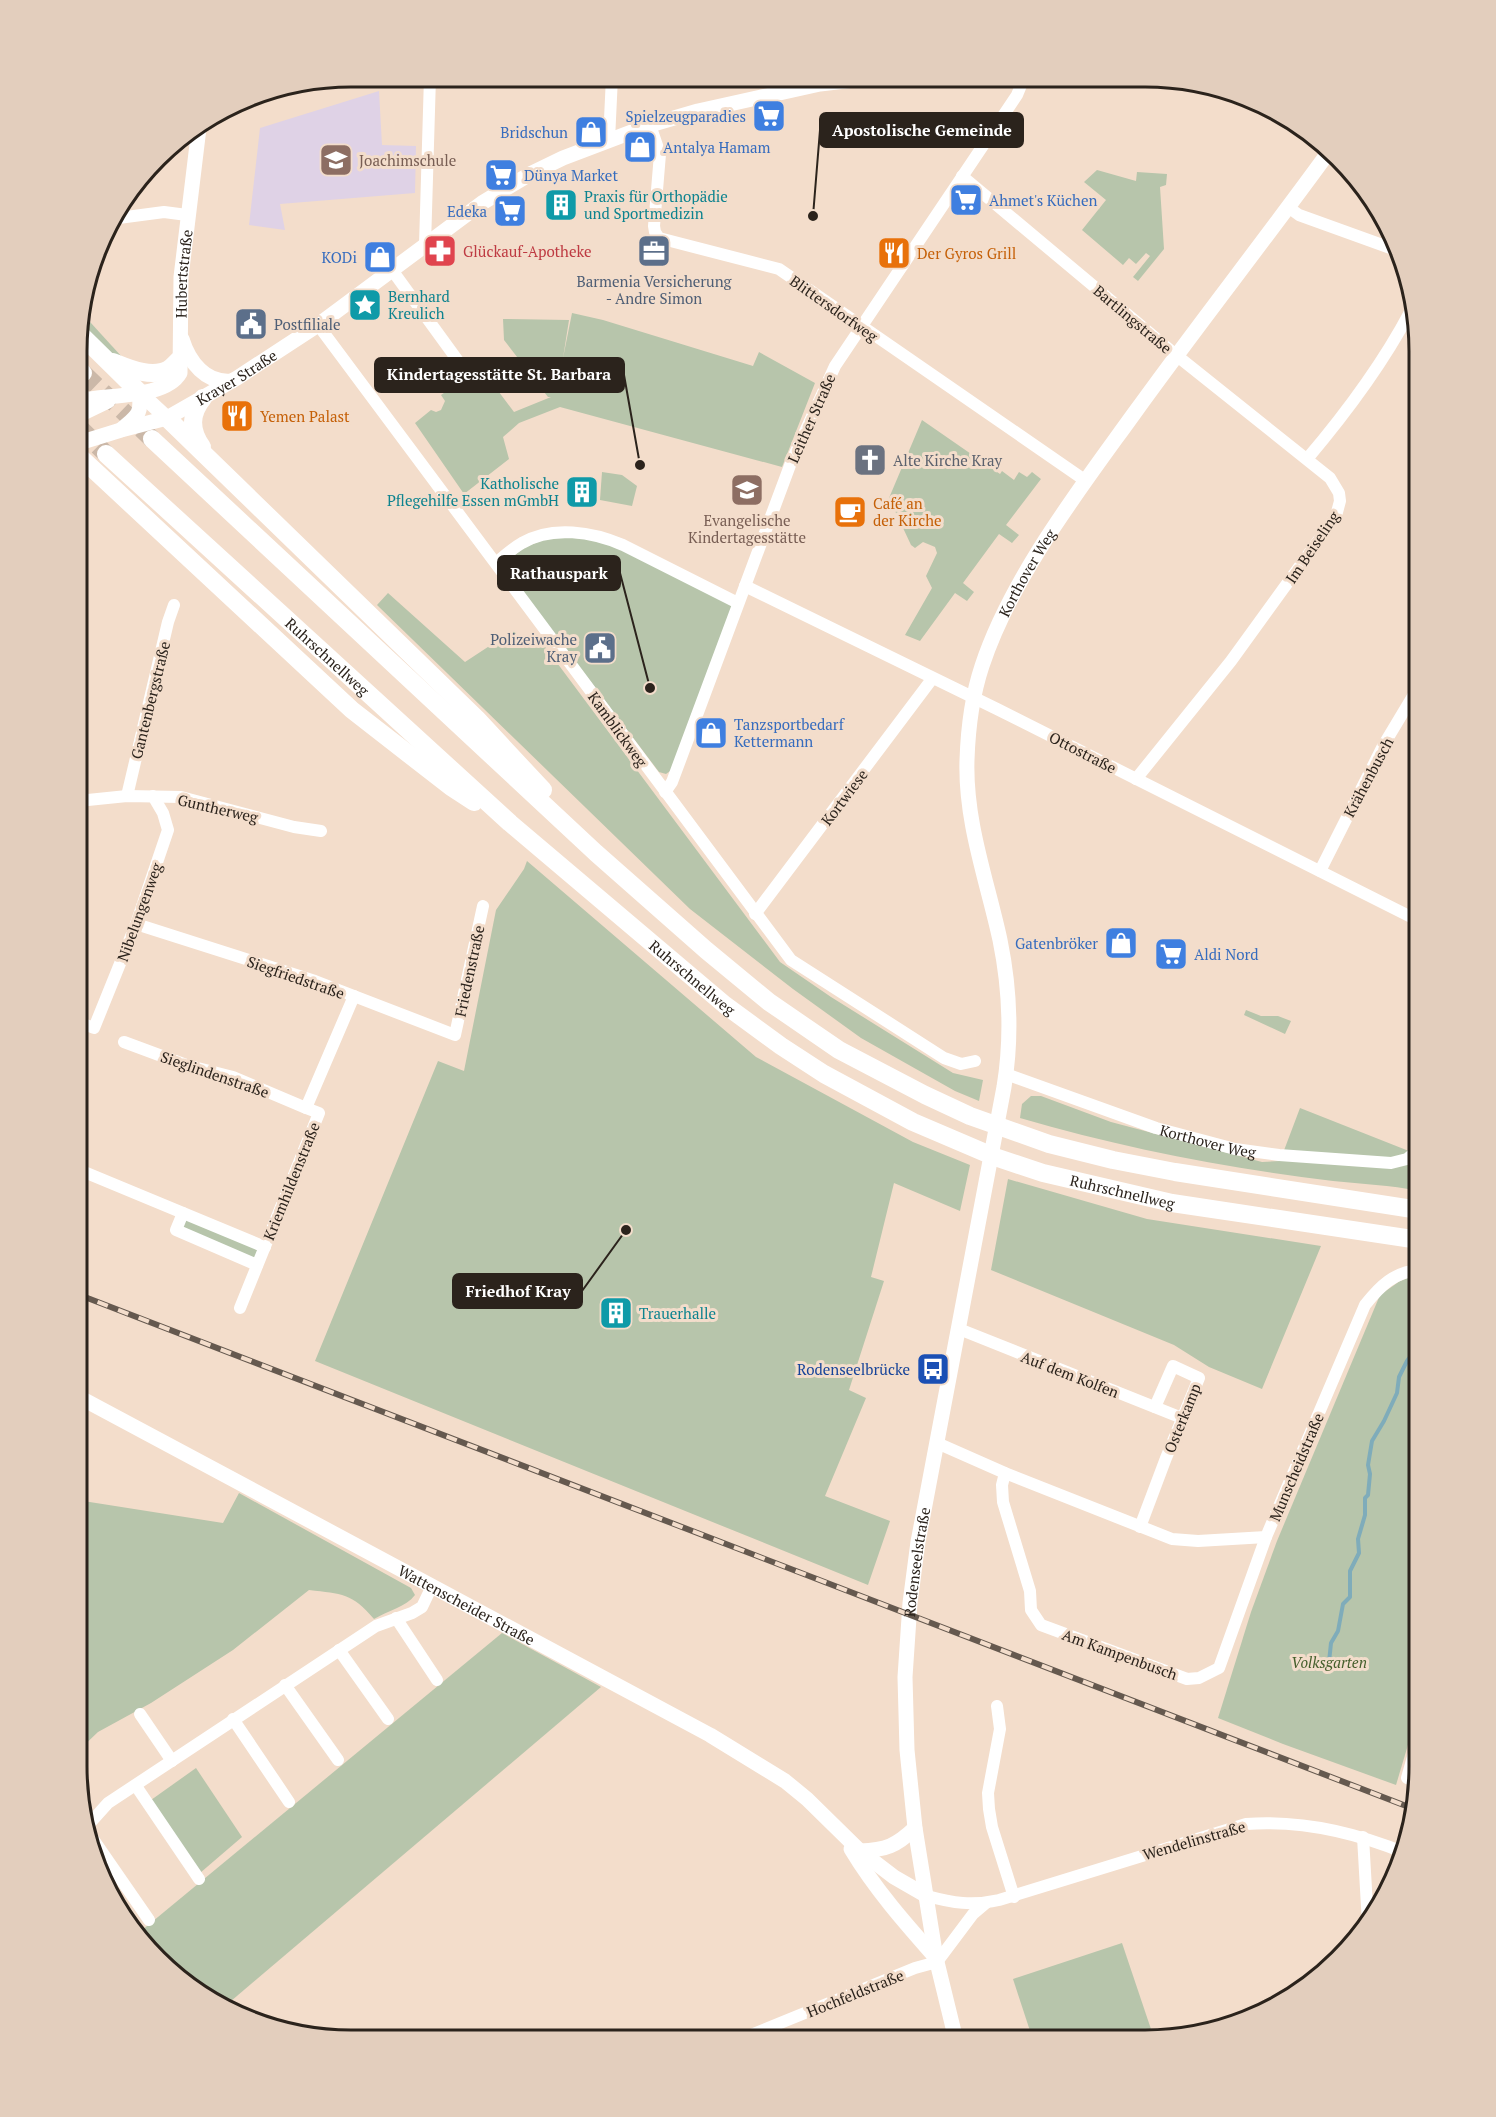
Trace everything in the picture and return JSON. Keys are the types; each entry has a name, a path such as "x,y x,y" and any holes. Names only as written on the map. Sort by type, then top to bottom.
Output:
{"highway":[{"path":"88,342 139,392"},
{"path":"104,358 144,372 165,370 180,359"},
{"path":"203,398 194,412 193,429 197,440 217,467"},
{"path":"167,418 477,719 540,786 596,853"},
{"name":"Ruhrschnellweg","path":"152,439 596,853 769,1002 839,1050 970,1116 1049,1144 1113,1160 1250,1185 1409,1209"},
{"name":"Ruhrschnellweg","path":"106,454 510,823 725,1005 772,1040 824,1074 913,1122 994,1157 1043,1173 1108,1190 1172,1203 1409,1239"},
{"path":"87,463 352,710 451,787 510,823"}],"main road":[{"name":"Krayer Straße","path":"87,441 167,418 232,381 318,326 482,203 530,174 563,158 651,125 796,87"},
{"name":"Hubertstraße","path":"139,392 161,389 170,385 180,373 181,277 198,137"},
{"name":"Korthover Weg","path":"1005,1080 1010,1029 1006,974 968,797 968,750 974,699 989,645 1018,585 1086,481 1176,355 1325,158"},
{"path":"180,331 187,353 198,368 216,381 232,381"},
{"path":"87,399 116,397 139,392"},
{"path":"139,392 167,418"},
{"path":"121,430 140,412 139,392"},
{"path":"87,411 116,397"},
{"name":"Rodenseelstraße","path":"954,2030 936,1960 915,1828 905,1715 908,1639 918,1542 1005,1080"},
{"name":"Wattenscheider Straße","path":"87,1401 710,1735 761,1765 807,1798 860,1851 894,1877 927,1896"},
{"path":"860,1851 881,1850 895,1845 915,1828"},
{"name":"Wattenscheider Straße","path":"843,1836 866,1874 936,1960"}],"street":[{"path":"425,245 430,87"},
{"path":"609,140 612,87"},
{"name":"Leither Straße","path":"665,792 672,782 809,420 835,366 1020,87"},
{"name":"Blittersdorfweg","path":"651,125 660,154 654,226 659,238 779,270 1086,481"},
{"name":"Bartlingstraße","path":"962,176 1176,355 1306,459"},
{"path":"1288,207 1299,215 1388,247"},
{"path":"123,217 164,212 187,215"},
{"path":"392,270 477,387"},
{"path":"1306,459 1350,407 1407,317"},
{"name":"Kamblickweg","path":"318,326 791,960 944,1058 961,1064 975,1061"},
{"name":"Im Beiseling","path":"1136,779 1230,661 1336,516 1340,501 1336,486 1330,478 1306,459"},
{"path":"496,563 523,542 554,532 590,534 607,538 632,549 738,603"},
{"name":"Ottostraße","path":"745,586 1409,916"},
{"name":"Gantenbergstraße","path":"127,796 174,605"},
{"name":"Kortwiese","path":"755,914 933,679"},
{"name":"Krähenbusch","path":"1320,871 1383,746 1409,703"},
{"name":"Guntherweg","path":"87,800 127,796 181,797 294,827 321,831"},
{"name":"Nibelungenweg","path":"87,1025 94,1028 136,924 168,830 163,813 153,796"},
{"name":"Friedenstraße","path":"455,1035 483,906"},
{"name":"Siegfriedstraße","path":"136,924 315,981 455,1035"},
{"name":"Kriemhildenstraße","path":"240,1308 319,1113 306,1108 354,996"},
{"name":"Sieglindenstraße","path":"124,1042 186,1065 233,1077 306,1108"},
{"name":"Korthover Weg","path":"1005,1080 1156,1128 1235,1149 1279,1155 1391,1163 1409,1157"},
{"path":"87,1173 265,1247"},
{"path":"183,1213 176,1230 257,1265"},
{"name":"Munscheidstraße","path":"937,1443 1005,1473 1172,1539 1198,1541 1266,1537 1365,1305 1377,1288 1392,1277 1409,1271"},
{"name":"Auf dem Kolfen","path":"959,1329 1182,1418"},
{"name":"Osterkamp","path":"1140,1527 1199,1378 1173,1366 1155,1407"},
{"name":"Am Kampenbusch","path":"1005,1473 1002,1485 1003,1502 1029,1591 1031,1610 1041,1625 1187,1678 1199,1678 1219,1668 1266,1537"},
{"path":"93,1820 108,1803 376,1626 412,1613 422,1606 432,1586"},
{"path":"396,1618 438,1680"},
{"path":"339,1650 388,1719"},
{"path":"285,1685 338,1760"},
{"path":"997,1707 1000,1729 989,1785 989,1809 992,1827 1014,1897"},
{"path":"140,1714 172,1761"},
{"path":"233,1719 290,1802"},
{"path":"136,1786 199,1879"},
{"name":"Wendelinstraße","path":"927,1896 957,1904 986,1903 1014,1897 1246,1824 1272,1822 1304,1825 1363,1837 1395,1849"},
{"path":"1363,1837 1367,1908"},
{"path":"101,1850 149,1920"},
{"path":"936,1960 973,1914 986,1903"},
{"name":"Hochfeldstraße","path":"763,2030 936,1960"}],"shaded area":[{"name":"Joachimschule","path":"379,91 382,145 416,146 415,193 280,204 285,230 249,225 260,128"}],"green space":[{"path":"1097,170 1136,181 1137,172 1167,174 1166,185 1160,187 1164,249 1138,281 1133,277 1150,256 1146,253 1136,264 1129,258 1123,265 1082,230 1106,200 1084,182"},
{"path":"572,313 603,320 753,366 759,352 815,383 782,467 560,407 519,423 503,437 509,459 464,494 415,423 431,410 436,412 441,410 445,401 441,395 481,368 514,412 551,397 548,397 504,340 503,319 569,320 563,358"},
{"path":"89,321 122,357 109,353 88,333"},
{"path":"922,420 1000,474 1002,471 1014,480 1019,472 1027,477 1032,472 1041,479 1006,525 1019,535 1012,543 999,534 963,583 974,592 967,601 955,593 920,641 905,635 932,588 926,576 937,553 935,547 923,542 915,548 911,545 889,498"},
{"path":"602,472 622,475 637,486 632,506 600,500"},
{"path":"554,536 606,541 734,607 673,769 666,774 659,772 502,565 525,547"},
{"path":"388,593 465,662 514,630 526,645 537,636 780,962 831,997 953,1073 983,1080 979,1101 955,1091 861,1038 793,989 690,909 377,605"},
{"path":"527,861 756,1057 913,1142 970,1165 960,1211 894,1183 871,1277 884,1281 849,1390 866,1398 825,1496 890,1521 868,1585 315,1361 438,1061 464,1071 496,910"},
{"path":"1246,1010 1261,1016 1278,1016 1291,1021 1285,1034 1244,1015"},
{"path":"1031,1096 1041,1096 1111,1122 1262,1162 1280,1161 1300,1108 1409,1151 1409,1189 1254,1170 1097,1139 1020,1118 1022,1104"},
{"path":"1008,1179 1147,1219 1321,1246 1262,1389 1209,1367 1174,1345 991,1270"},
{"path":"184,1214 263,1247 257,1264 178,1229"},
{"name":"Volksgarten","path":"1409,1278 1409,1741 1396,1785 1218,1718 1251,1612 1277,1541 1380,1295"},
{"path":"239,1493 411,1588 415,1595 402,1606 374,1619 359,1604 346,1596 309,1590 233,1650 151,1703 98,1732 87,1742 87,1502 223,1523"},
{"path":"502,1633 601,1687 231,2001 190,1975 164,1953 144,1929"},
{"path":"196,1768 242,1837 200,1873 151,1800"},
{"path":"1122,1943 1151,2030 1030,2030 1013,1979"}],"waterway":[{"path":"1329,1662 1331,1643 1338,1631 1343,1604 1350,1597 1350,1571 1359,1553 1358,1539 1365,1515 1365,1498 1368,1495 1370,1474 1368,1465 1372,1441 1397,1393 1399,1377 1409,1358"}],"tunnel":[{"path":"87,377 152,439"},
{"path":"87,435 106,454"}],"railway":[{"path":"87,1298 1406,1806"}],"place":[{"name":"Spielzeugparadies","path":"769,116"},
{"name":"Bridschun","path":"591,132"},
{"name":"Antalya Hamam","path":"640,147"},
{"name":"Joachimschule","path":"336,160"},
{"name":"Dünya Market","path":"501,175"},
{"name":"Ahmet's Küchen","path":"966,200"},
{"name":"Praxis für Orthopädie und Sportmedizin","path":"561,205"},
{"name":"Edeka","path":"510,211"},
{"name":"Apostolische Gemeinde","path":"813,216"},
{"name":"Glückauf-Apotheke","path":"440,251"},
{"name":"Barmenia Versicherung - Andre Simon","path":"654,251"},
{"name":"Der Gyros Grill","path":"894,253"},
{"name":"KODi","path":"380,257"},
{"name":"Bernhard Kreulich","path":"365,305"},
{"name":"Postfiliale","path":"251,324"},
{"name":"Yemen Palast","path":"237,416"},
{"name":"Alte Kirche Kray","path":"870,460"},
{"name":"Kindertagesstätte St. Barbara","path":"640,465"},
{"name":"Evangelische Kindertagesstätte","path":"747,490"},
{"name":"Katholische Pflegehilfe Essen mGmbH","path":"582,492"},
{"name":"Café an der Kirche","path":"850,512"},
{"name":"Polizeiwache Kray","path":"600,648"},
{"name":"Rathauspark","path":"650,688"},
{"name":"Tanzsportbedarf Kettermann","path":"711,733"},
{"name":"Gatenbröker","path":"1121,943"},
{"name":"Aldi Nord","path":"1171,954"},
{"name":"Friedhof Kray","path":"626,1230"},
{"name":"Trauerhalle","path":"616,1313"},
{"name":"Rodenseelbrücke","path":"933,1369"}]}
